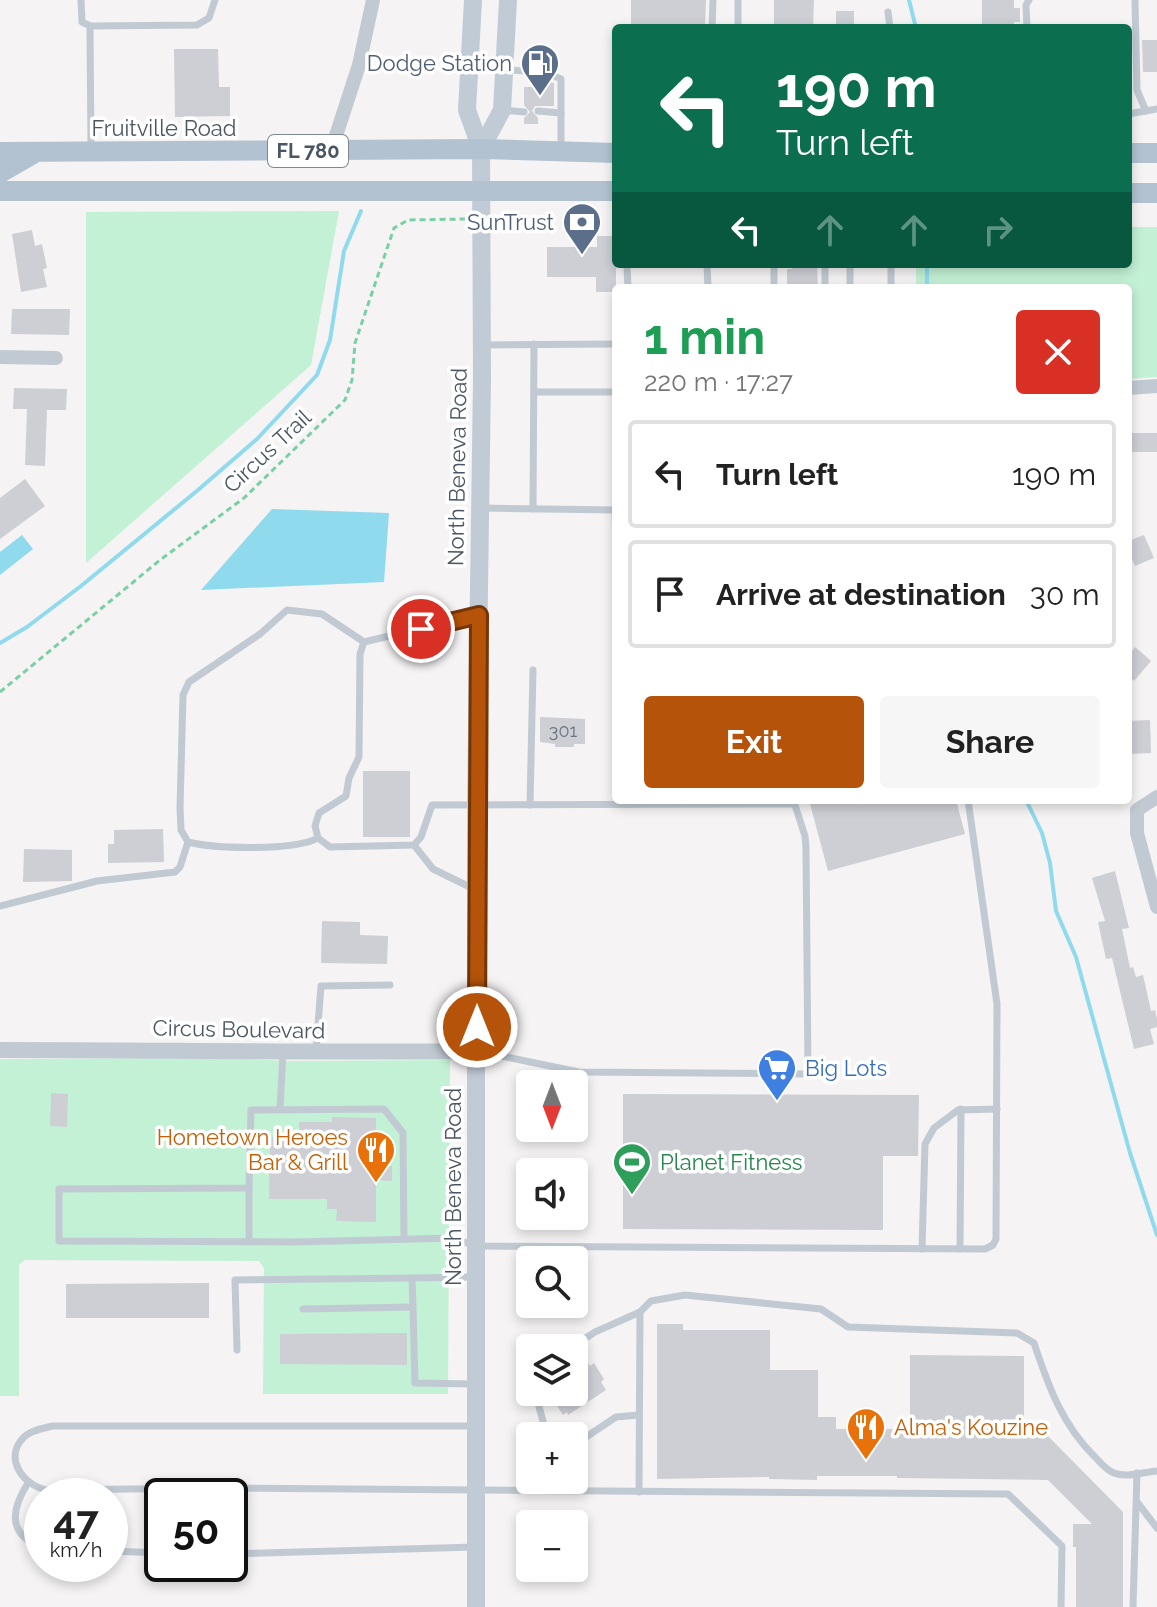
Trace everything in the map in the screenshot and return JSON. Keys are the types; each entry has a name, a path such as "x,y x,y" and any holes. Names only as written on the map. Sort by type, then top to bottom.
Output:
{"main road":[{"path":"473,0 467,110 481,149"},
{"path":"481,149 502,110 508,0"},
{"name":"Fruitville Road","path":"0,152 481,149 612,153"},
{"name":"North Beneva Road","path":"476,1607 476,804 482,508 481,149"},
{"path":"0,173 36,152"},
{"path":"1132,153 1157,153"},
{"name":"FL 780","path":"0,191 612,191"},
{"path":"1132,193 1155,192"}],"street":[{"path":"331,151 359,65 373,0"},
{"path":"0,357 56,358"},
{"path":"1132,388 1157,386"},
{"path":"1157,797 1137,810 1137,833 1157,907"},
{"name":"Circus Boulevard","path":"0,1050 218,1049 283,1053 477,1051"}],"lane":[{"path":"81,0 82,22 90,26 197,25 209,18 215,0"},
{"path":"712,24 713,0"},
{"path":"738,0 738,24"},
{"path":"1027,24 1026,5 1029,0"},
{"path":"1135,0 1137,90 1146,111"},
{"path":"888,12 890,24"},
{"path":"90,26 91,153"},
{"path":"503,70 545,72 561,79 561,152"},
{"path":"1132,113 1157,109"},
{"path":"502,110 524,112"},
{"path":"538,111 561,113"},
{"path":"533,509 534,344"},
{"path":"482,345 612,344"},
{"path":"534,392 612,392"},
{"path":"482,508 612,510"},
{"path":"318,838 307,844 273,847 188,842 181,830 180,808 183,695 189,682 260,634 287,610 322,614 364,642 479,615"},
{"path":"364,642 360,654 359,757 349,778 346,796 319,813 315,826 318,838 330,847 414,845 421,837 432,805 612,802"},
{"path":"530,805 533,670"},
{"path":"477,1051 579,1072 808,1074 806,848 795,804"},
{"path":"249,1188 59,1189 59,1241 453,1238 476,1246 985,1249 993,1245 996,1239 997,1004 969,804"},
{"path":"0,906 97,881 175,872 180,867 188,842"},
{"path":"414,845 433,869 477,890"},
{"path":"316,1053 321,986 390,985"},
{"path":"280,1108 283,1053"},
{"path":"249,1241 251,1110 280,1108 384,1109 403,1133 404,1239"},
{"path":"922,1249 925,1144 934,1128 961,1109 997,1109"},
{"path":"960,1249 961,1109"},
{"path":"237,1350 235,1280 476,1277"},
{"path":"412,1278 415,1383 476,1384"},
{"path":"588,1337 640,1312 651,1301 685,1295 821,1309 848,1327 1017,1333 1034,1343 1053,1397 1066,1423 1110,1472 1117,1475 1157,1471"},
{"path":"303,1309 413,1307"},
{"path":"639,1492 640,1312"},
{"path":"588,1436 616,1417 639,1415"},
{"path":"25,1478 17,1465 19,1444 32,1432 53,1426 476,1426"},
{"path":"1133,1607 1137,1473"},
{"path":"24,1489 18,1499 14,1519 24,1536"},
{"path":"128,1490 516,1491"},
{"path":"588,1492 1008,1494 1062,1546 1061,1607"},
{"path":"1137,1502 1157,1528"},
{"path":"248,1553 476,1547"}],"path":[{"name":"Circus Trail","path":"0,692 160,560 244,498 345,400 352,380 355,343 394,228 408,220 482,219"}],"green space":[{"path":"339,211 311,365 86,563 86,212"},
{"path":"1132,227 1157,227 1157,377 1132,379 1132,284 916,284 916,268 1132,268"},
{"path":"0,1059 450,1060 448,1394 263,1394 264,1268 259,1261 25,1260 19,1265 19,1396 0,1396"}],"water":[{"path":"272,509 389,513 384,582 201,590"},
{"path":"22,535 33,549 0,575 0,552"}],"building":[{"path":"631,0 706,0 705,24 631,24"},
{"path":"774,0 814,0 813,24 774,24"},
{"path":"982,0 1014,0 1014,8 1020,8 1020,22 982,24"},
{"path":"836,11 854,11 854,24 836,24"},
{"path":"1142,40 1157,40 1157,72 1143,72"},
{"path":"174,49 218,49 219,87 230,87 230,116 175,117"},
{"name":"Dodge Station","path":"541,80 554,83 554,106 535,106 532,111 538,118 538,124 524,124 524,118 530,112 524,105 524,87 541,87"},
{"path":"32,230 35,246 42,244 47,287 21,292 12,234"},
{"name":"SunTrust","path":"597,236 612,236 612,268 616,268 616,284 612,284 612,292 596,292 596,277 547,277 547,247 597,247"},
{"path":"817,268 818,284 787,284 787,269"},
{"path":"12,309 70,309 69,335 11,334"},
{"path":"14,388 67,389 66,410 47,410 45,466 25,465 27,409 13,409"},
{"path":"1132,433 1157,433 1157,452 1132,452"},
{"path":"25,479 45,506 0,539 0,498"},
{"path":"1144,535 1154,558 1135,566 1132,540"},
{"path":"1135,647 1151,661 1134,681 1132,679 1132,651"},
{"path":"540,717 585,719 585,744 555,747 555,744 540,742"},
{"path":"1150,720 1151,753 1132,754 1132,721"},
{"path":"363,771 410,771 410,837 363,837"},
{"path":"810,804 957,804 965,834 828,871"},
{"path":"163,829 164,862 108,863 108,844 114,844 114,830"},
{"path":"24,849 72,850 72,881 23,882"},
{"path":"1115,871 1129,928 1122,929 1130,968 1133,967 1136,977 1143,975 1151,1011 1155,1010 1157,1019 1157,1027 1150,1029 1154,1044 1134,1049 1112,958 1106,959 1098,922 1105,921 1092,878"},
{"path":"322,921 360,922 360,935 388,936 387,964 321,963"},
{"path":"51,1093 68,1094 67,1127 50,1126"},
{"path":"623,1094 919,1095 918,1156 883,1156 883,1230 623,1229"},
{"path":"332,1117 376,1118 375,1166 392,1166 392,1181 376,1180 376,1222 336,1221 337,1209 327,1209 327,1199 269,1199 270,1137 299,1133 299,1122 332,1122"},
{"path":"209,1283 209,1318 66,1318 66,1284"},
{"path":"657,1324 683,1324 683,1330 770,1330 770,1370 818,1370 818,1417 836,1417 836,1429 910,1429 910,1355 1024,1356 1024,1430 1042,1430 1123,1512 1123,1607 1076,1607 1073,1524 1092,1524 1048,1480 897,1476 817,1476 817,1480 769,1477 657,1479"},
{"path":"407,1333 407,1365 280,1364 280,1334"},
{"path":"588,1363 590,1366 594,1363 604,1379 601,1382 606,1390 588,1402"},
{"path":"557,1406 582,1406 568,1415 567,1412 563,1415"}],"waterway":[{"path":"909,0 915,24"},
{"path":"0,643 27,627 81,586 198,490 257,439 317,375 330,340 344,251 361,211"},
{"path":"927,268 927,284"},
{"path":"1028,804 1042,833 1050,863 1056,911 1076,957 1130,1153 1157,1235"}],"place":[{"name":"Dodge Station","path":"540,97"},
{"name":"SunTrust","path":"582,256"},
{"name":"Big Lots","path":"777,1102"},
{"name":"Hometown Heroes Bar & Grill","path":"376,1184"},
{"name":"Planet Fitness","path":"632,1196"},
{"name":"Alma's Kouzine","path":"866,1461"}],"route":[{"path":"421,629 479,615 477,1027"}]}
